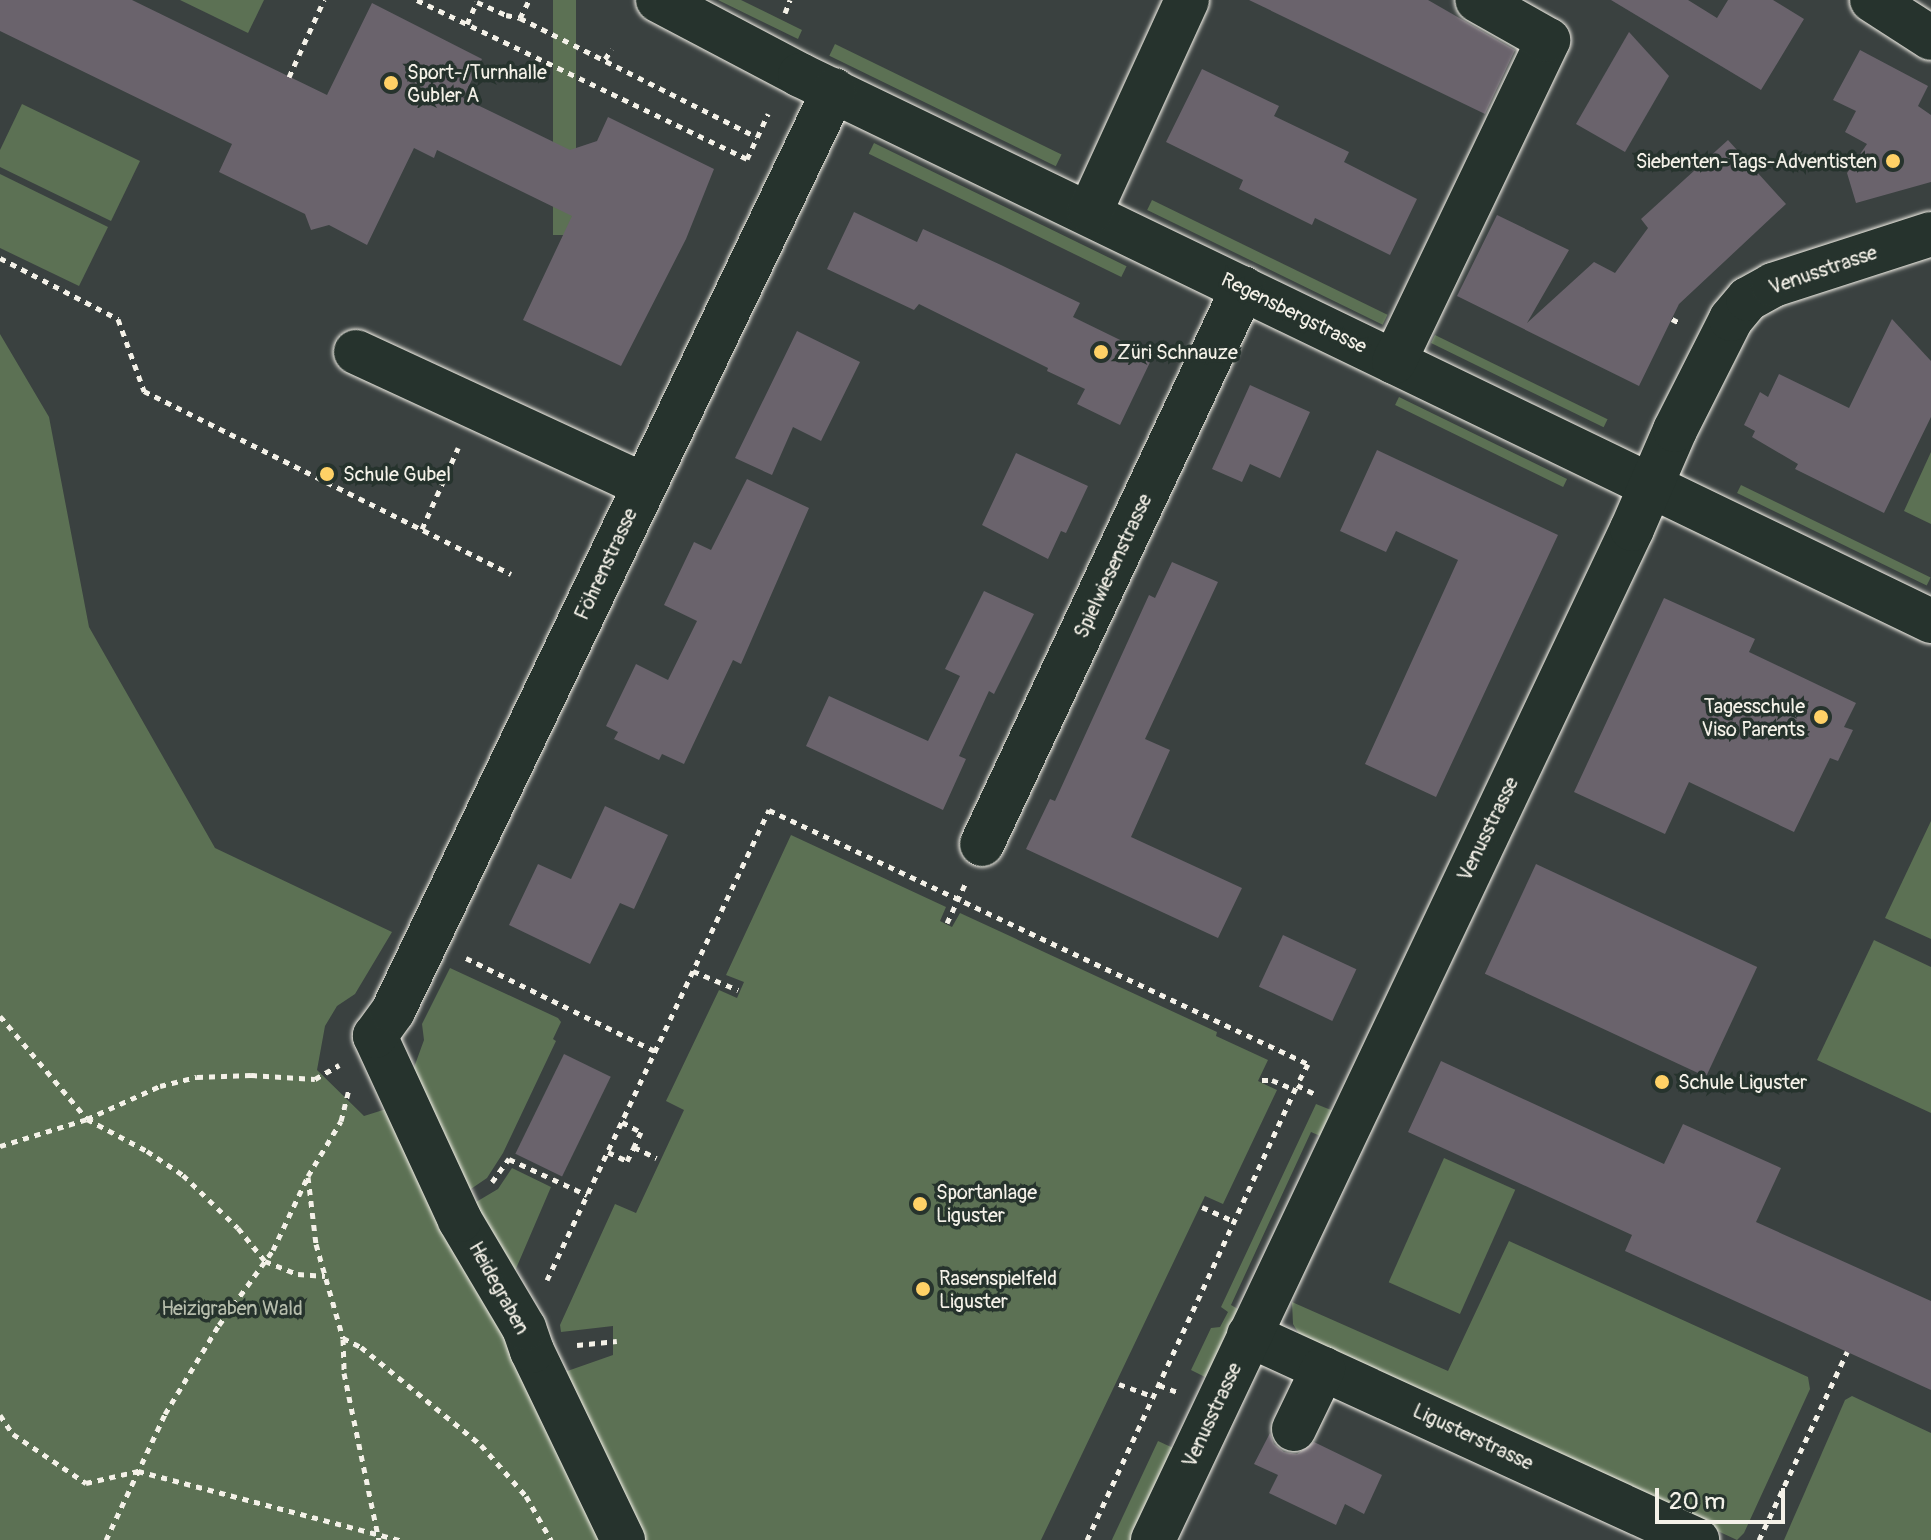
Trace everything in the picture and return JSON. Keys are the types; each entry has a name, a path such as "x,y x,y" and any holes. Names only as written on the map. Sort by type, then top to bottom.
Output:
{"street":[{"name":"Regensbergstrasse","path":"658,0 834,90 1931,621"},
{"path":"1090,212 1187,0"},
{"path":"1394,362 1548,40 1477,0"},
{"path":"1882,3 1931,38"},
{"name":"Föhrenstrasse","path":"360,1050 393,1011 834,90"},
{"name":"Venusstrasse","path":"1153,1540 1731,319 1748,299 1773,285 1931,234"},
{"name":"Spielwiesenstrasse","path":"982,844 1243,288"},
{"path":"356,352 644,485"},
{"name":"Heidegraben","path":"360,1050 524,1328 532,1351 623,1540"},
{"name":"Ligusterstrasse","path":"1249,1335 1697,1540"},
{"path":"1294,1429 1323,1369"}],"path":[{"path":"289,77 324,0"},
{"path":"417,0 747,159 768,114"},
{"path":"520,18 529,0"},
{"path":"785,13 790,0"},
{"path":"467,24 477,2 520,18 757,137"},
{"path":"605,59 612,49"},
{"path":"0,258 118,319 144,391 511,574"},
{"path":"422,529 477,407"},
{"path":"524,1328 769,810 1308,1064 1087,1540"},
{"path":"947,923 964,884"},
{"path":"464,957 655,1051"},
{"path":"693,971 738,990"},
{"path":"0,1016 87,1119 147,1151 183,1175 230,1220 265,1261 298,1274 325,1276"},
{"path":"0,1146 87,1119 160,1086 197,1077 251,1075 315,1079 360,1050"},
{"path":"1262,1080 1296,1088 1353,1112"},
{"path":"106,1540 138,1471 192,1369 265,1261 308,1176 341,1121 350,1084"},
{"path":"608,1152 627,1161 641,1132 622,1122"},
{"path":"634,1147 657,1158"},
{"path":"454,1207 480,1194 509,1159 587,1195"},
{"path":"308,1176 316,1244 343,1338 344,1373 379,1537"},
{"path":"1202,1207 1235,1222"},
{"path":"343,1338 361,1347 481,1445 526,1496 551,1540"},
{"path":"1759,1540 1847,1352"},
{"path":"1119,1384 1154,1397"},
{"path":"0,1415 13,1434 86,1483 138,1471 379,1537 400,1540"}],"green space":[{"path":"180,0 264,0 248,33"},
{"path":"553,0 576,0 576,235 553,235"},
{"path":"718,0 741,0 802,30 798,39"},
{"path":"835,44 1061,154 1056,166 829,56"},
{"path":"22,104 140,161 111,221 0,167 0,150"},
{"path":"874,143 1127,266 1121,277 869,154"},
{"path":"0,174 108,227 79,286 0,248"},
{"path":"1152,200 1387,315 1383,325 1147,210"},
{"name":"Heizigraben Wald","path":"0,334 49,417 89,627 215,848 392,932 355,994 337,1006 325,1026 317,1070 364,1116 399,1105 608,1540 0,1540"},
{"path":"1435,335 1608,419 1604,427 1431,343"},
{"path":"1399,397 1567,479 1563,487 1395,405"},
{"path":"1931,452 1931,524 1904,511"},
{"path":"1741,485 1931,577 1927,586 1737,493"},
{"path":"1931,821 1931,939 1885,918"},
{"name":"Sportanlage Liguster","path":"791,835 946,907 940,921 952,927 960,913 1217,1032 1216,1036 1268,1060 1258,1081 1277,1090 1223,1204 1205,1196 1041,1540 645,1540 556,1375 613,1355 613,1326 561,1332 560,1325 615,1204 636,1213 684,1110 666,1101 719,990 737,998 744,982 726,975"},
{"path":"1874,940 1931,967 1931,1113 1817,1060"},
{"path":"450,968 561,1022 553,1039 556,1041 503,1153 487,1178 465,1193 412,1073 424,1040 422,1024"},
{"path":"1316,1104 1336,1112 1325,1138 1311,1132 1231,1305 1243,1312 1211,1380 1191,1370 1211,1328 1220,1327 1228,1312 1221,1307"},
{"path":"1444,1158 1515,1190 1460,1314 1389,1282"},
{"path":"512,1168 551,1187 512,1278 471,1205 498,1189"},
{"path":"1509,1241 1808,1377 1810,1389 1744,1533 1737,1540 1301,1337 1293,1324 1292,1302 1448,1371"},
{"path":"1852,1396 1931,1433 1931,1540 1784,1540 1845,1400"},
{"path":"1158,1441 1177,1450 1135,1540 1112,1540"}],"building":[{"path":"0,0 132,0 327,95 372,3 482,59 463,98 570,150 597,141 608,117 714,169 686,239 621,366 523,320 572,216 437,150 434,158 414,148 367,245 329,225 311,230 305,214 219,172 232,144 0,31"},
{"path":"1249,0 1428,0 1515,50 1485,114"},
{"path":"1611,0 1688,0 1717,18 1728,0 1773,0 1804,19 1761,90"},
{"path":"1629,32 1669,76 1625,152 1576,124"},
{"path":"1860,50 1928,86 1918,106 1931,115 1931,182 1856,203 1847,173 1867,144 1845,132 1856,111 1833,100"},
{"path":"1202,69 1279,106 1274,116 1349,152 1344,162 1417,199 1390,255 1315,218 1312,225 1239,189 1243,180 1166,142"},
{"path":"1728,140 1786,204 1679,304 1639,386 1457,296 1497,215 1569,250 1527,323 1594,262 1615,273 1648,228 1641,219"},
{"path":"854,212 917,242 923,229 1080,303 1073,317 1153,356 1120,425 1077,404 1085,389 1047,371 1048,368 919,304 914,310 827,269"},
{"path":"1892,319 1931,361 1931,417 1884,513 1795,469 1798,464 1752,437 1755,431 1744,425 1760,392 1768,397 1779,374 1849,408"},
{"path":"797,331 860,362 821,441 793,427 772,475 735,458"},
{"path":"1250,385 1310,412 1280,478 1250,464 1242,482 1212,469"},
{"path":"1377,450 1558,535 1436,797 1365,764 1458,560 1396,531 1386,552 1340,531"},
{"path":"1016,453 1088,486 1066,533 1061,531 1048,559 982,525"},
{"path":"747,479 809,508 741,664 733,660 684,764 662,754 659,760 614,739 618,732 606,726 636,664 668,680 697,621 664,605 694,542 711,550"},
{"path":"1172,562 1218,582 1145,739 1170,750 1131,837 1242,888 1218,938 1026,849 1050,799 1055,801 1149,595 1155,598"},
{"path":"984,591 1034,614 994,694 989,691 959,756 966,759 943,810 806,746 829,696 928,741 960,676 945,669"},
{"path":"1664,598 1755,639 1749,652 1856,703 1844,727 1853,730 1838,761 1830,758 1794,832 1689,782 1665,834 1574,792"},
{"path":"605,806 668,835 634,909 620,903 590,964 509,925 538,864 571,879"},
{"path":"1536,864 1757,967 1706,1077 1485,974"},
{"path":"1283,935 1356,969 1332,1021 1259,987"},
{"path":"564,1054 611,1077 562,1177 515,1154"},
{"path":"1441,1061 1664,1164 1683,1124 1781,1168 1756,1222 1931,1301 1931,1390 1625,1251 1632,1235 1408,1132"},
{"path":"1270,1433 1274,1444 1284,1452 1297,1454 1314,1442 1382,1475 1364,1514 1345,1504 1336,1525 1269,1493 1278,1475 1254,1464"}],"place":[{"name":"Sport-/Turnhalle Gubler A","path":"391,83"},
{"name":"Siebenten-Tags-Adventisten","path":"1893,161"},
{"name":"Züri Schnauze","path":"1101,352"},
{"name":"Schule Gubel","path":"327,474"},
{"name":"Tagesschule Viso Parents","path":"1821,717"},
{"name":"Schule Liguster","path":"1662,1082"},
{"name":"Sportanlage Liguster","path":"920,1204"},
{"name":"Rasenspielfeld Liguster","path":"923,1289"}]}
